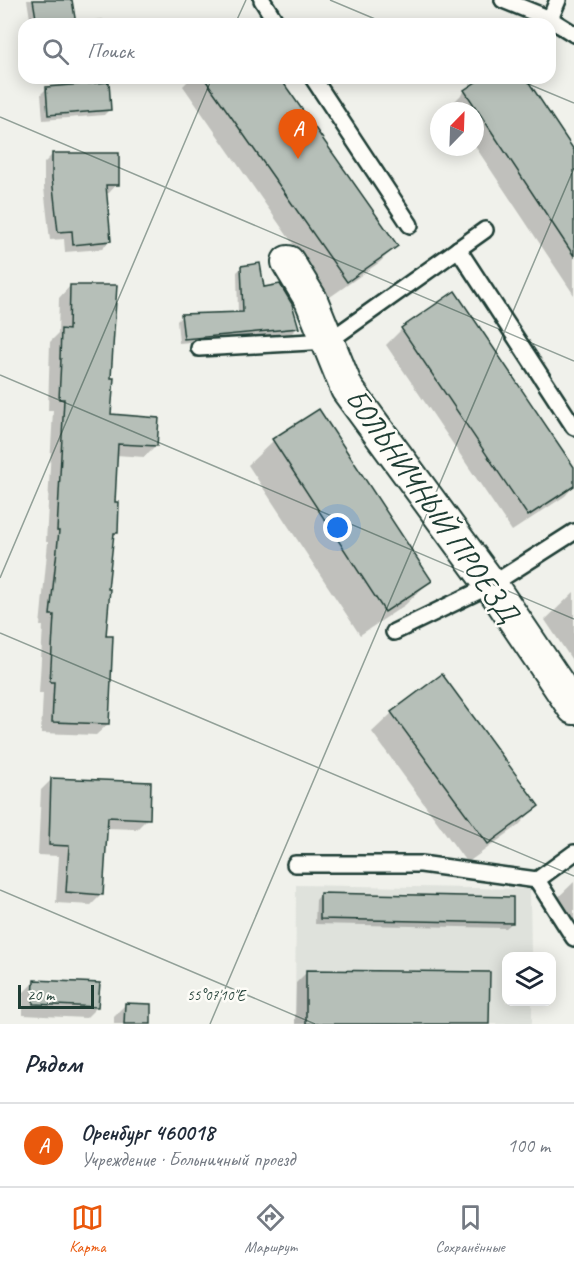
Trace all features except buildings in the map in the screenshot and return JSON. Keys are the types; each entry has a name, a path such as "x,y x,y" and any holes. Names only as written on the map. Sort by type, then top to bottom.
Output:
{"street":[{"name":"БОЛЬНИЧНЫЙ ПРОЕЗД","path":"288,262 311,300 347,389 491,585 574,708"}],"lane":[{"path":"262,0 273,18"},
{"path":"503,0 548,18"},
{"path":"550,18 558,0"},
{"path":"556,23 574,34"},
{"path":"317,84 410,225"},
{"path":"199,348 329,341 485,230"},
{"path":"458,249 574,427"},
{"path":"394,632 491,585 574,532"},
{"path":"295,864 421,864 537,880 574,852"},
{"path":"537,880 574,938"}],"shaded area":[{"path":"296,885 530,889 531,952 502,952 502,1006 532,1006 532,1024 295,1024"}],"place":[{"name":"Оренбург 460018","path":"298,159"}]}
